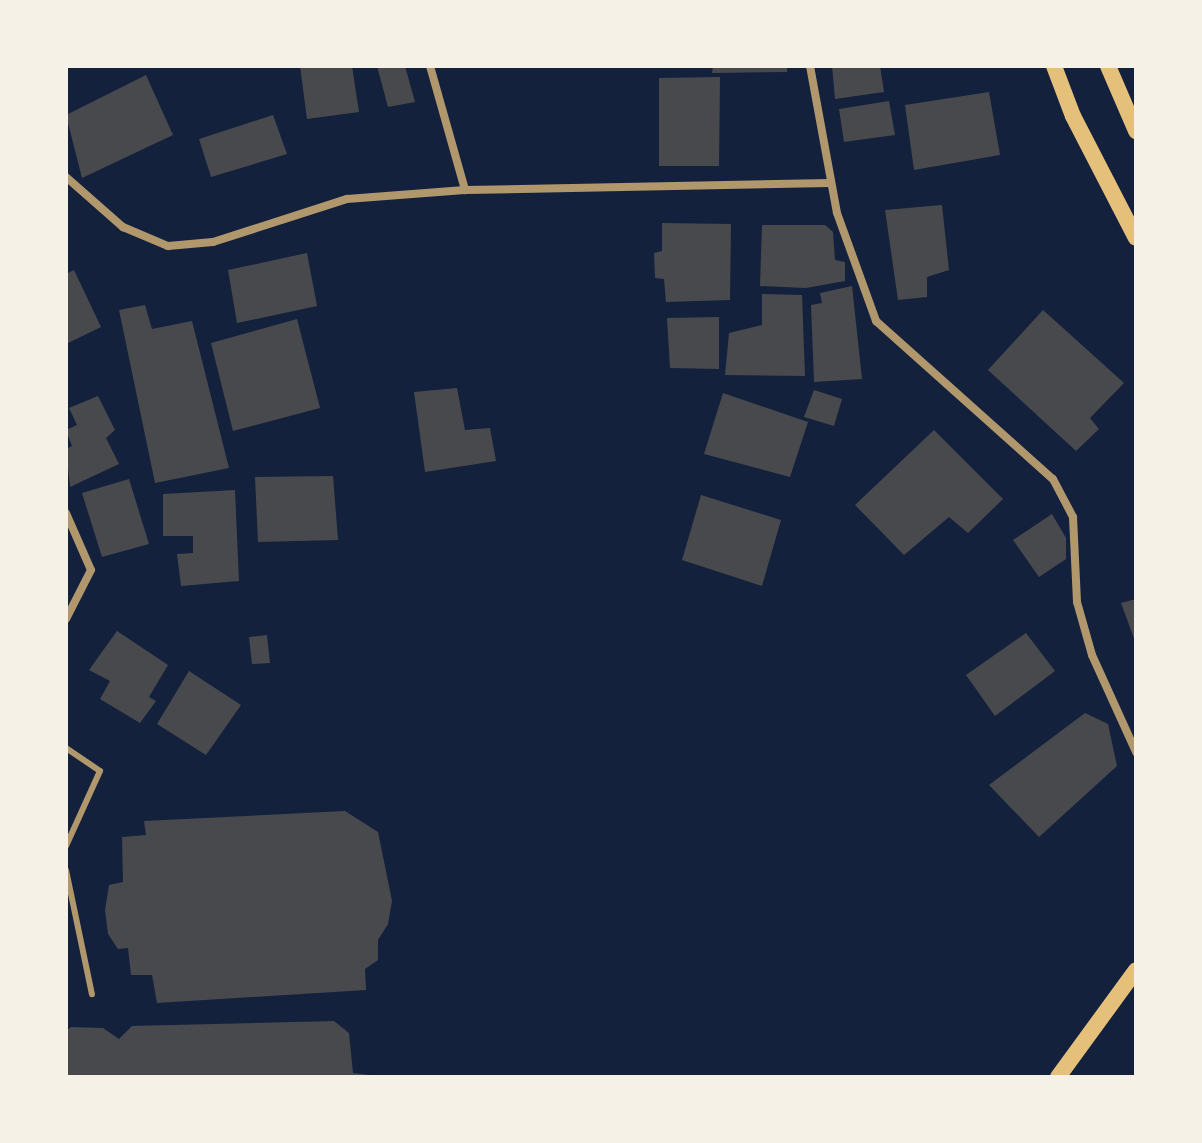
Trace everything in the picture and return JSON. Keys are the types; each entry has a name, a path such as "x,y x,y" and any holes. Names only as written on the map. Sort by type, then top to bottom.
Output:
{"main road":[{"path":"1054,66 1073,116 1136,238"},
{"path":"1108,66 1136,131"},
{"path":"1058,1077 1136,970"}],"street":[{"path":"430,66 465,190"},
{"path":"810,66 830,183 876,321 1053,479 1073,517 1077,602 1092,655 1136,752"},
{"path":"66,177 123,227 168,246 213,242 347,199 465,190 830,183"},
{"path":"66,513 91,570 66,619"}],"lane":[{"path":"66,748 100,771 66,846"},
{"path":"66,870 92,994"}],"building":[{"path":"300,66 352,66 359,112 307,119"},
{"path":"377,66 405,66 415,102 388,107"},
{"path":"713,66 787,66 787,72 712,73"},
{"path":"832,66 880,66 884,92 835,99"},
{"path":"146,75 173,135 82,178 66,115"},
{"path":"720,77 719,166 659,166 659,78"},
{"path":"989,92 1000,155 914,170 905,105"},
{"path":"889,101 895,135 844,142 839,109"},
{"path":"273,115 287,154 211,177 199,139"},
{"path":"942,205 949,270 927,277 927,297 898,300 885,210"},
{"path":"662,223 731,224 730,300 666,302 664,279 655,278 654,253 662,251"},
{"path":"762,225 825,225 833,232 835,260 845,262 845,281 806,288 760,286"},
{"path":"307,253 317,306 237,323 228,270"},
{"path":"74,270 101,327 66,344 66,274"},
{"path":"852,286 862,379 814,382 811,305 822,303 820,293"},
{"path":"762,294 802,295 805,376 725,375 729,333 762,325"},
{"path":"145,305 152,329 192,321 229,468 155,483 119,310"},
{"path":"1043,310 1124,383 1090,418 1099,429 1076,451 988,370"},
{"path":"719,317 719,369 670,368 667,318"},
{"path":"297,319 320,408 233,431 211,343"},
{"path":"457,388 465,430 490,428 496,461 425,472 414,392"},
{"path":"814,390 842,399 834,426 804,417"},
{"path":"723,393 808,422 790,477 704,454"},
{"path":"98,396 115,430 106,438 119,464 70,487 66,449 72,446 66,430 77,425 69,408"},
{"path":"934,430 1003,499 968,533 949,517 904,555 855,505"},
{"path":"333,476 338,540 258,542 255,477"},
{"path":"129,479 149,544 102,557 82,493"},
{"path":"235,490 239,581 181,586 177,554 193,553 193,536 163,536 163,494"},
{"path":"701,495 781,520 762,586 682,560"},
{"path":"1052,514 1066,538 1066,559 1039,577 1013,540"},
{"path":"1136,599 1136,644 1121,603"},
{"path":"117,631 168,665 149,697 156,701 140,723 100,699 110,681 89,670"},
{"path":"1026,633 1055,671 995,716 966,675"},
{"path":"267,635 270,663 252,664 249,637"},
{"path":"189,671 241,705 206,755 157,724"},
{"path":"1085,713 1108,724 1117,766 1039,837 989,785"},
{"path":"345,811 378,832 392,901 388,924 378,940 378,960 365,969 366,990 157,1003 152,975 131,975 128,948 118,949 108,934 105,910 109,885 123,882 122,837 146,835 144,821"},
{"path":"334,1021 349,1033 353,1073 385,1077 66,1077 66,1031 71,1027 103,1028 119,1039 132,1026"}]}
